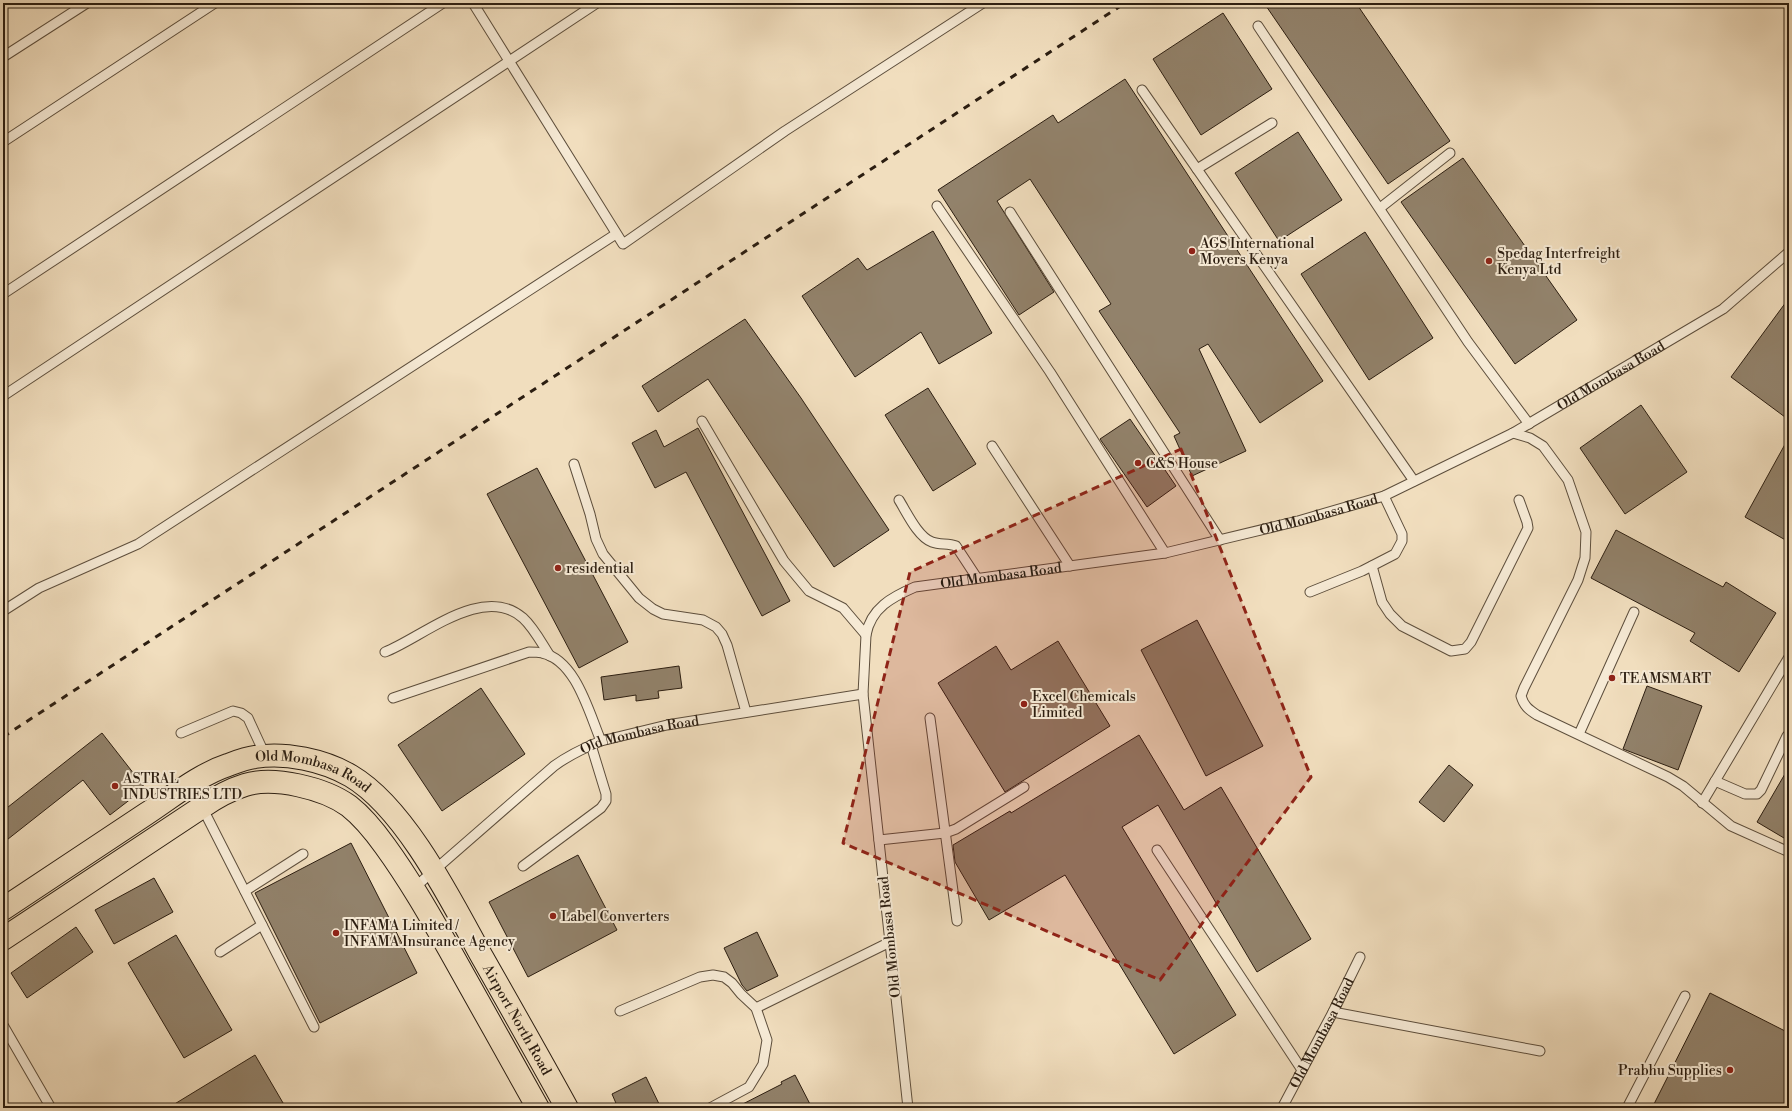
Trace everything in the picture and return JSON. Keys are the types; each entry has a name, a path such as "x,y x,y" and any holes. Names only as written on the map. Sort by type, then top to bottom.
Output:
{"main road":[{"name":"Old Mombasa Road","path":"3,909 189,785 225,766 255,757 288,757 311,761 327,765 351,775 388,809 410,836 444,889"},
{"name":"Old Mombasa Road","path":"3,939 202,807 224,794 246,785 291,783 316,789 344,803 359,814 377,835 420,897"},
{"name":"Airport North Road","path":"444,889 567,1108"},
{"name":"Airport North Road","path":"420,897 538,1108"}],"lane":[{"path":"3,57 87,3"},
{"path":"3,142 215,3"},
{"path":"3,294 443,3"},
{"path":"473,3 623,244 785,130 983,3"},
{"path":"3,396 597,3"},
{"path":"1258,26 1468,342 1529,424"},
{"path":"1142,90 1414,481"},
{"path":"1197,169 1272,123"},
{"path":"1380,208 1450,153"},
{"path":"937,206 1050,372 1165,553"},
{"path":"1010,212 1220,540"},
{"path":"3,611 39,588 138,544 616,234"},
{"name":"Old Mombasa Road","path":"908,1108 863,694 866,636 868,628 878,611 893,597 915,587 1165,553 1298,521 1384,496 1513,433 1723,309 1789,252"},
{"path":"702,421 784,561 809,591 843,608 866,636"},
{"path":"1513,433 1530,438 1543,446 1568,480 1586,532 1584,558 1578,580 1520,696 1523,704 1528,709 1673,780 1683,786 1731,826 1789,852"},
{"path":"992,446 1070,566"},
{"path":"574,464 590,514 596,539 603,554 639,598 653,610 663,614 702,620 716,627 722,634 727,645 746,712"},
{"path":"1310,592 1372,566 1395,554 1402,541 1402,534 1384,496"},
{"path":"900,500 922,537 932,542 952,544 956,546 977,578"},
{"path":"1372,566 1382,602 1390,614 1402,626 1451,651 1465,649 1471,642 1528,528 1519,500"},
{"path":"385,652 400,646 448,619 465,612 488,606 517,613 525,619 550,656"},
{"path":"1580,734 1634,612"},
{"path":"393,698 530,652 542,652 568,669 577,683 601,741"},
{"path":"1702,803 1789,657"},
{"name":"Old Mombasa Road","path":"420,897 433,870 554,766 572,753 601,741 667,725 863,694"},
{"path":"181,734 233,711 241,713 248,718 266,757"},
{"path":"930,718 957,921"},
{"path":"1715,782 1745,794 1757,794 1761,790 1788,736"},
{"path":"523,866 601,808 606,801 606,794 591,745"},
{"path":"879,840 945,833 964,824 1024,787"},
{"path":"202,807 314,1027"},
{"path":"1157,850 1302,1070"},
{"path":"244,891 303,854"},
{"path":"220,952 262,925"},
{"path":"756,1008 890,942"},
{"name":"Old Mombasa Road","path":"1282,1108 1333,1012 1360,957"},
{"path":"620,1010 700,977 713,975 724,977 732,983 756,1008 767,1040 763,1064 750,1087 710,1108"},
{"path":"1627,1108 1685,996"},
{"path":"1333,1012 1540,1051"},
{"path":"3,1025 51,1108"}],"highlighted area":[{"path":"1181,449 1311,777 1160,980 843,843 910,572"}],"building":[{"path":"1264,3 1356,3 1450,141 1388,184"},
{"path":"1223,13 1272,89 1201,135 1153,59"},
{"path":"1125,79 1323,381 1260,423 1208,344 1199,349 1246,451 1192,476 1174,436 1180,433 1099,311 1111,304 1030,179 997,201 1054,292 1019,315 938,190 1053,115 1058,123"},
{"path":"1298,132 1342,200 1279,241 1235,173"},
{"name":"Spedag Interfreight Kenya Ltd","path":"1463,158 1577,320 1515,364 1401,202"},
{"path":"933,231 992,333 939,364 921,332 855,377 802,296 858,258 867,270"},
{"path":"1365,232 1433,338 1369,380 1301,274"},
{"path":"1789,298 1789,420 1731,377"},
{"path":"745,319 801,398 889,530 834,567 708,379 658,412 642,386"},
{"path":"928,388 976,464 933,491 885,415"},
{"path":"1641,405 1687,472 1625,514 1580,448"},
{"name":"C&S House","path":"1130,419 1176,486 1147,507 1100,439"},
{"path":"698,428 790,601 762,616 686,472 655,488 632,443 656,430 664,447"},
{"path":"1789,437 1789,542 1745,517"},
{"name":"residential","path":"537,468 628,642 579,668 487,494"},
{"path":"1616,530 1723,587 1726,582 1776,613 1739,672 1690,641 1695,633 1591,578"},
{"path":"1197,620 1263,746 1206,776 1141,650"},
{"name":"Excel Chemicals Limited","path":"1058,641 1110,726 1005,792 938,683 996,646 1011,670"},
{"path":"679,666 682,688 658,691 659,698 636,701 636,695 604,700 601,677"},
{"path":"1647,686 1702,706 1678,770 1623,749"},
{"path":"481,688 525,754 442,811 398,745"},
{"name":"ASTRAL INDUSTRIES LTD","path":"102,733 145,788 110,815 83,780 3,843 3,811"},
{"path":"1139,735 1184,810 1221,787 1311,939 1257,972 1158,805 1122,827 1236,1015 1174,1054 1065,875 989,920 955,862 953,845 1010,811 1011,813"},
{"path":"1449,765 1473,785 1444,822 1419,802"},
{"path":"1789,767 1789,841 1757,822"},
{"name":"INFAMA Limited / INFAMA Insurance Agency","path":"351,843 417,973 320,1023 255,893"},
{"name":"Label Converters","path":"578,855 617,930 528,977 489,902"},
{"path":"154,878 173,912 114,944 95,910"},
{"path":"76,927 93,952 27,998 11,973"},
{"path":"757,932 778,976 747,991 742,985 724,948"},
{"path":"176,935 232,1030 184,1058 128,963"},
{"name":"Prabhu Supplies","path":"1710,993 1789,1033 1789,1108 1652,1108"},
{"path":"255,1055 286,1108 168,1108"},
{"path":"795,1075 812,1108 735,1108 782,1084 781,1082"},
{"path":"646,1077 661,1108 618,1108 612,1094"}],"railway":[{"path":"3,737 1125,3"}],"place":[{"name":"AGS International Movers Kenya","path":"1192,251"},
{"name":"Spedag Interfreight Kenya Ltd","path":"1489,261"},
{"name":"C&S House","path":"1138,463"},
{"name":"residential","path":"558,568"},
{"name":"TEAMSMART","path":"1612,678"},
{"name":"Excel Chemicals Limited","path":"1024,704"},
{"name":"ASTRAL INDUSTRIES LTD","path":"115,786"},
{"name":"Label Converters","path":"553,916"},
{"name":"INFAMA Limited / INFAMA Insurance Agency","path":"336,933"},
{"name":"Prabhu Supplies","path":"1730,1070"}]}
